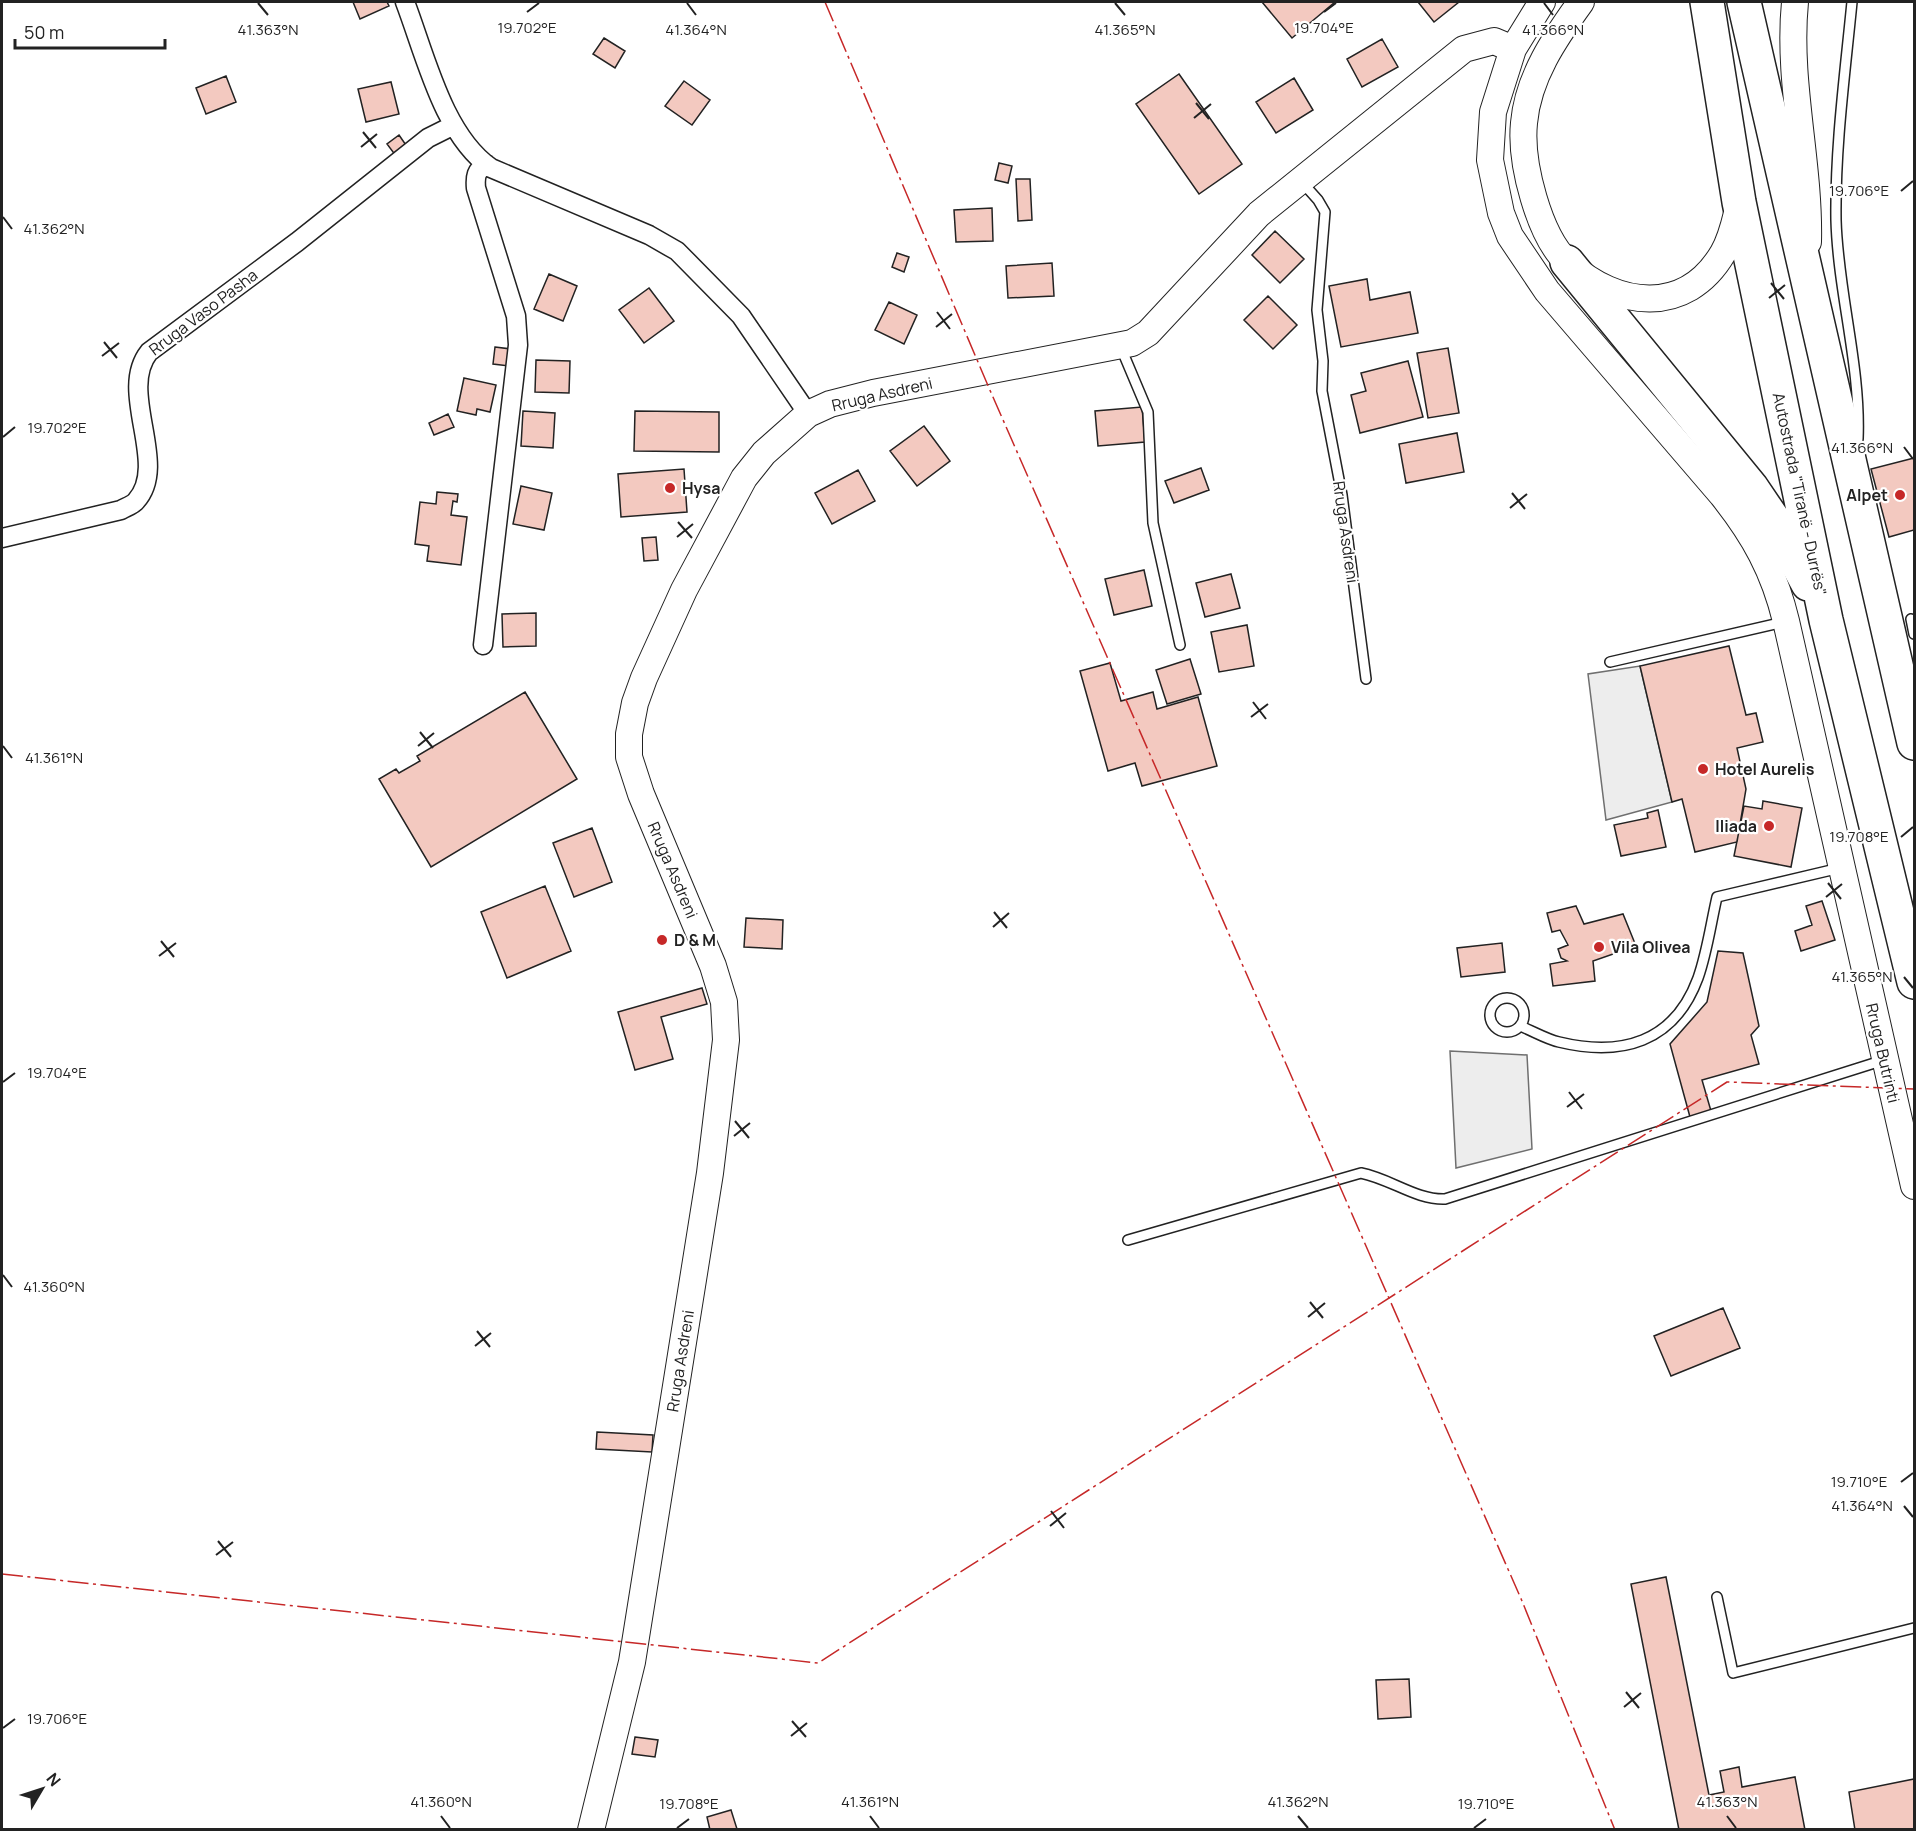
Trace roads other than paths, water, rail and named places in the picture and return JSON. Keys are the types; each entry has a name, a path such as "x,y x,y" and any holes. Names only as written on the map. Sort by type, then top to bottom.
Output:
{"highway":[{"name":"Autostrada \"Tiranë - Durrës\"","path":"1707,2 1739,202 1826,620 1914,982"},
{"path":"1744,2 1808,270 1914,743"},
{"path":"1567,262 1752,488 1773,519 1780,559 1826,620"}],"street":[{"path":"405,2 452,126 465,145 486,164 649,235 677,251 741,316 808,414"},
{"name":"Rruga Butrinti","path":"1542,2 1512,49 1498,89 1490,136 1495,188 1510,236 1547,291 1740,518 1780,559 1786,621 1914,1186"},
{"path":"1581,2 1553,42 1539,69 1530,95 1524,124 1525,160 1539,217 1567,262 1621,296 1641,300 1668,297 1690,287 1719,258 1733,230 1739,202"},
{"path":"1795,2 1795,84 1809,216 1808,270"},
{"name":"Rruga Asdreni","path":"591,1830 632,1662 710,1173 726,1040 724,1002 713,966 640,794 629,757 629,734 635,703 663,632 724,513 744,478 764,453 808,414 830,404 873,393 1121,347 1132,343 1148,333 1259,214 1299,179 1464,49 1494,41 1512,49"},
{"name":"Rruga Vaso Pasha","path":"2,538 121,510 136,502 144,489 147,465 138,372 149,352 297,242 428,138 452,126"},
{"path":"483,645 518,345 516,316 476,188 475,176 479,168 486,164"}],"lane":[{"path":"1852,2 1837,163 1836,222 1859,426 1857,489"},
{"name":"Rruga Asdreni","path":"1299,179 1318,200 1325,212 1317,310 1323,361 1322,391 1342,495 1366,679"},
{"path":"1121,347 1143,393 1148,412 1154,523 1180,645"},
{"path":"1911,619 1914,634"},
{"path":"1610,662 1786,621"},
{"path":"1520,1026 1558,1042 1614,1049 1650,1039 1676,1016 1698,979 1717,897 1842,868"},
{"path":"1128,1240 1361,1173 1393,1182 1420,1196 1445,1199 1884,1060"},
{"path":"1717,1597 1733,1673 1914,1628"}],"place":[{"name":"Hysa","path":"670,488"},
{"name":"Alpet","path":"1900,495"},
{"name":"Hotel Aurelis","path":"1703,769"},
{"name":"Iliada","path":"1769,826"},
{"name":"D & M","path":"662,940"},
{"name":"Vila Olivea","path":"1599,947"}]}
